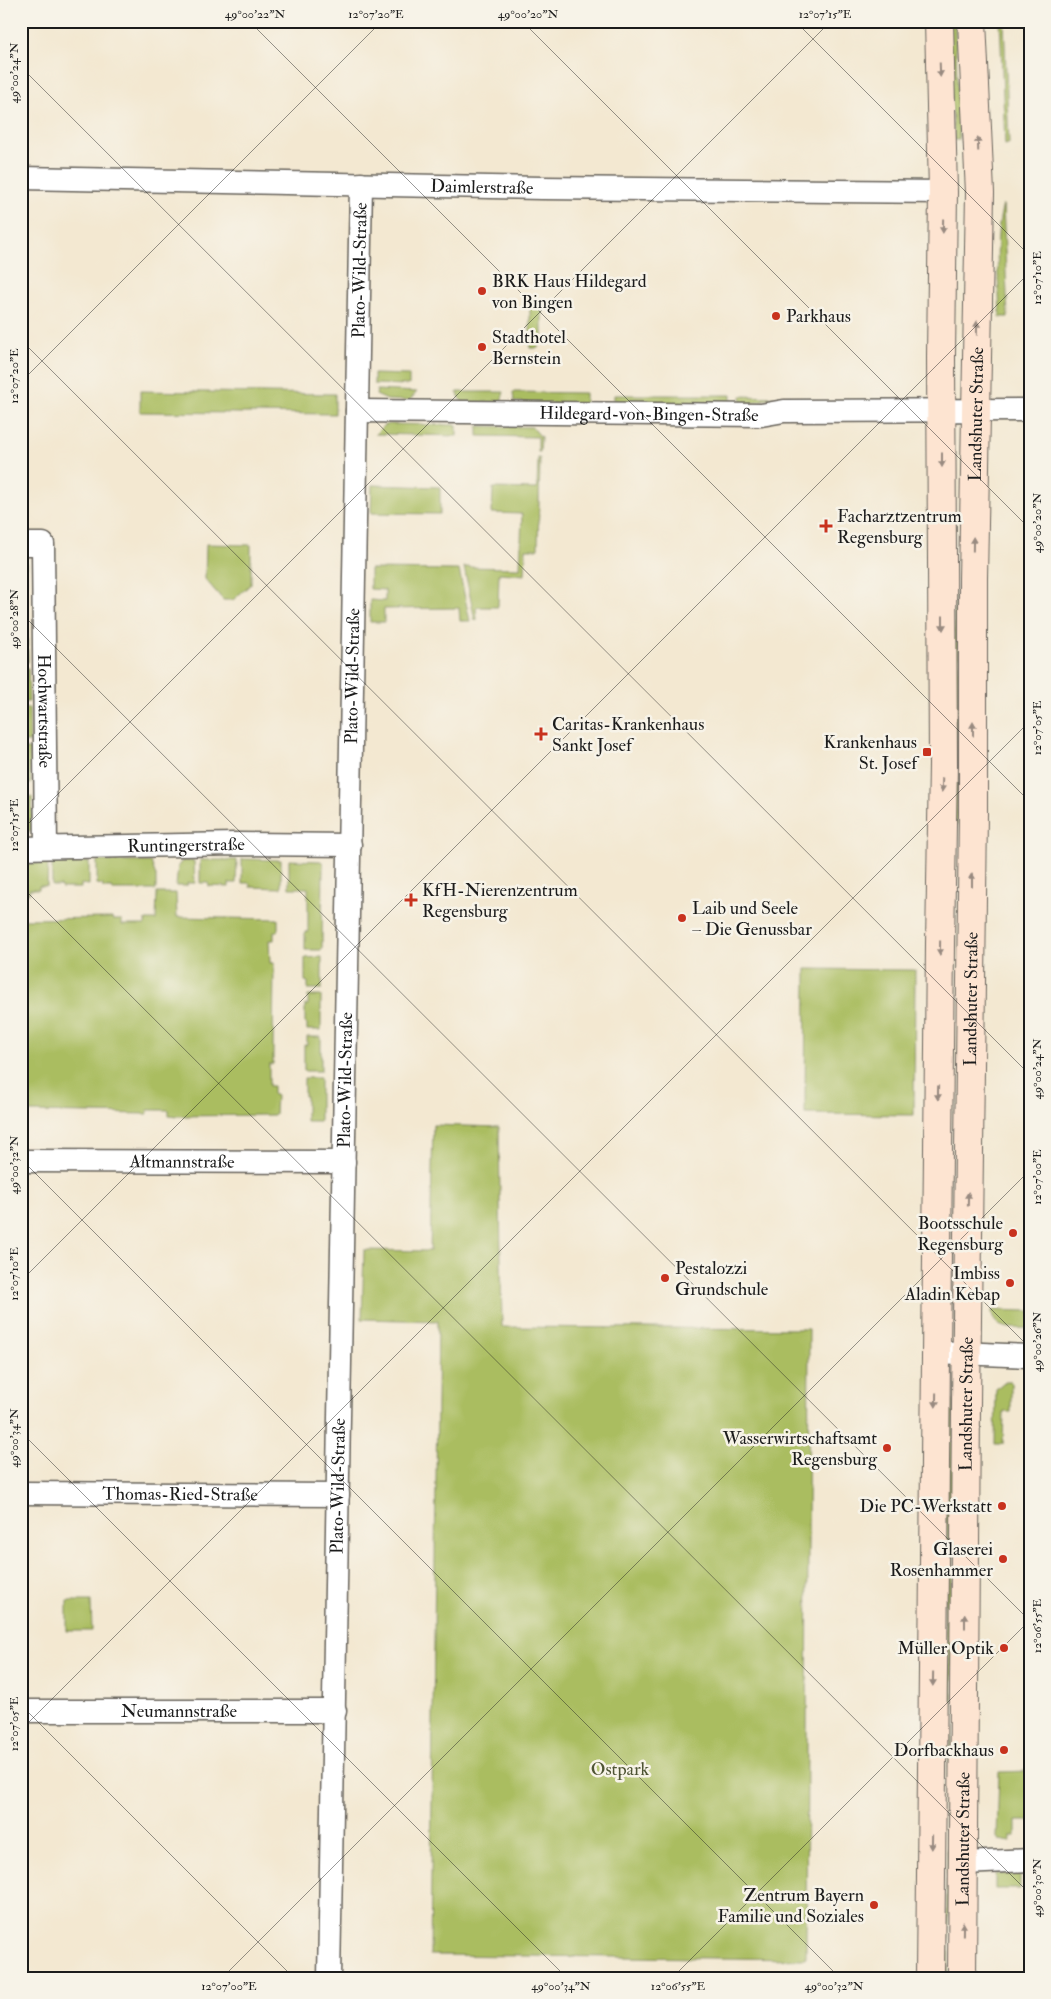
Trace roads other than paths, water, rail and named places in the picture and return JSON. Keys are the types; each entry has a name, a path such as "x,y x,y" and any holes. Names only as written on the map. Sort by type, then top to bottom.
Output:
{"main road":[{"name":"Landshuter Straße","path":"930,1978 943,764 943,192 938,21"},
{"name":"Landshuter Straße","path":"962,1978 975,412 980,193 972,21"}],"street":[{"name":"Daimlerstraße","path":"21,178 943,192"},
{"name":"Plato-Wild-Straße","path":"329,1978 361,184"},
{"name":"Hildegard-von-Bingen-Straße","path":"357,411 761,415 784,411 975,412 1030,410"},
{"name":"Hochwartstraße","path":"32,544 46,847"},
{"name":"Runtingerstraße","path":"21,848 236,844 350,845"},
{"name":"Altmannstraße","path":"21,1161 344,1162"},
{"path":"936,1352 1030,1356"},
{"name":"Thomas-Ried-Straße","path":"21,1493 338,1495"},
{"name":"Neumannstraße","path":"21,1711 334,1711"},
{"path":"964,1863 1030,1860"}],"place":[{"name":"BRK Haus Hildegard von Bingen","path":"482,291"},
{"name":"Parkhaus","path":"776,316"},
{"name":"Stadthotel Bernstein","path":"482,347"},
{"name":"Facharztzentrum Regensburg","path":"826,526"},
{"name":"Caritas-Krankenhaus Sankt Josef","path":"541,734"},
{"name":"Krankenhaus St. Josef","path":"927,752"},
{"name":"KfH-Nierenzentrum Regensburg","path":"411,900"},
{"name":"Laib und Seele – Die Genussbar","path":"682,918"},
{"name":"Bootsschule Regensburg","path":"1013,1233"},
{"name":"Pestalozzi Grundschule","path":"665,1278"},
{"name":"Imbiss Aladin Kebap","path":"1010,1283"},
{"name":"Wasserwirtschaftsamt Regensburg","path":"887,1448"},
{"name":"Die PC-Werkstatt","path":"1002,1506"},
{"name":"Glaserei Rosenhammer","path":"1003,1559"},
{"name":"Müller Optik","path":"1004,1648"},
{"name":"Dorfbackhaus","path":"1004,1750"},
{"name":"Zentrum Bayern Familie und Soziales","path":"874,1905"}],"park label":[{"name":"Ostpark","path":"620,1769"}]}
